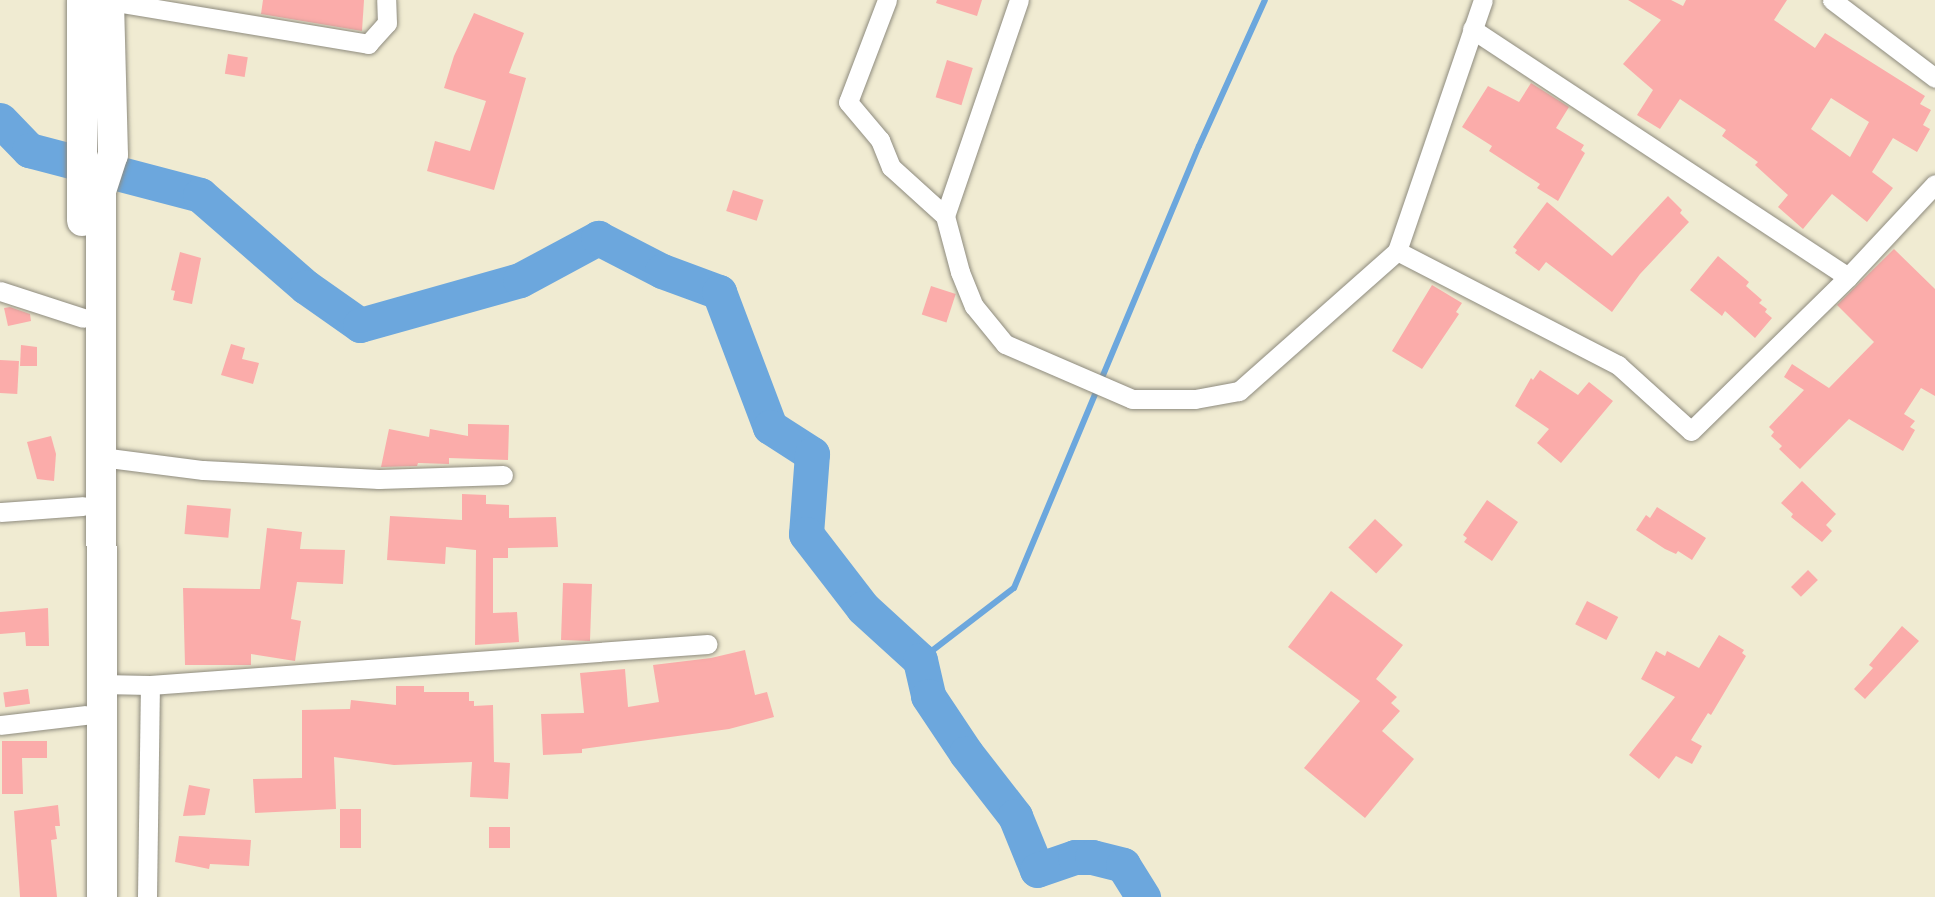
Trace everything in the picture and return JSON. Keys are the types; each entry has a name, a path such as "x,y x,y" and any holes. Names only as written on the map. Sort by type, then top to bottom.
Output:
{"main road":[{"path":"87,897 83,318 100,0"},
{"path":"100,0 113,155 101,191 102,897"}],"street":[{"path":"100,0 368,44 387,23 386,0"},
{"path":"887,0 848,102 880,140 891,167 945,216 960,272 974,306 1005,344 1132,399 1195,399 1239,391 1397,251 1483,0"},
{"path":"945,216 1019,0"},
{"path":"1832,0 1935,78"},
{"path":"1472,29 1849,277"},
{"path":"1397,251 1618,365 1690,431 1849,277 1935,184"},
{"path":"0,291 83,318"},
{"path":"101,457 203,470 379,479 503,475"},
{"path":"0,512 83,506"},
{"path":"101,684 150,685 707,644"},
{"path":"147,897 150,685"},
{"path":"0,725 85,715"}],"building":[{"path":"263,0 364,0 362,31 261,14"},
{"path":"937,0 982,0 977,16 936,3"},
{"path":"1628,0 1671,0 1683,6 1686,0 1787,0 1774,20 1815,48 1825,33 1925,96 1920,104 1931,110 1923,125 1930,129 1917,152 1893,138 1872,172 1893,188 1867,222 1832,194 1803,229 1778,207 1788,195 1755,165 1758,162 1722,136 1726,130 1680,99 1660,129 1637,115 1653,90 1623,64 1661,20","holes":["1831,98 1869,122 1850,157 1811,129"]},
{"path":"474,13 524,33 509,73 526,78 494,190 427,171 435,141 470,151 486,101 444,88 454,56"},
{"path":"228,54 248,57 245,77 225,74"},
{"path":"947,60 973,68 961,105 936,97"},
{"path":"1531,83 1569,107 1556,128 1584,145 1581,150 1585,153 1558,201 1537,188 1540,184 1489,151 1492,146 1462,127 1488,86 1519,102"},
{"path":"733,190 763,200 757,221 726,211"},
{"path":"1668,196 1689,222 1640,274 1612,312 1546,262 1539,271 1515,253 1517,250 1513,247 1547,202 1612,256"},
{"path":"1894,249 1935,289 1935,396 1921,388 1904,414 1915,421 1910,427 1915,430 1903,451 1849,419 1800,469 1779,449 1782,446 1771,436 1774,432 1769,427 1804,390 1784,377 1792,364 1829,388 1874,342 1837,305"},
{"path":"180,252 201,258 192,304 173,300 175,291 171,290"},
{"path":"1718,256 1749,282 1746,286 1762,300 1759,303 1767,309 1765,312 1772,318 1755,338 1725,311 1722,316 1690,290"},
{"path":"1432,285 1462,303 1456,312 1459,314 1422,369 1392,351"},
{"path":"931,286 956,294 946,323 922,315"},
{"path":"10,307 30,314 31,321 8,326 4,308"},
{"path":"231,344 245,348 242,359 259,363 253,384 221,375"},
{"path":"21,345 37,347 37,366 20,366"},
{"path":"0,360 19,361 17,394 0,393"},
{"path":"1540,370 1578,395 1589,382 1613,401 1561,463 1537,443 1549,429 1515,406 1531,378 1533,380"},
{"path":"468,424 509,425 508,460 449,458 449,464 418,463 417,466 381,467 389,429 429,437 430,429 468,436"},
{"path":"51,436 56,454 54,481 37,479 27,442"},
{"path":"1802,481 1836,514 1826,525 1832,531 1822,542 1791,517 1793,514 1781,503"},
{"path":"462,494 486,495 486,504 509,505 509,518 556,517 558,547 508,548 508,558 493,558 493,613 517,612 519,642 475,645 476,550 446,547 445,564 387,560 390,516 462,520"},
{"path":"1487,500 1518,522 1492,561 1464,542 1467,538 1463,535"},
{"path":"187,505 231,509 228,538 184,534"},
{"path":"1657,507 1706,538 1692,560 1678,551 1676,554 1665,549 1636,530 1646,515 1650,518"},
{"path":"1375,519 1403,545 1376,573 1348,548"},
{"path":"267,528 302,532 300,549 345,550 343,584 297,582 291,619 301,621 295,661 251,654 251,665 185,665 183,588 260,589"},
{"path":"1808,570 1818,580 1801,597 1791,587"},
{"path":"563,583 592,584 590,641 561,640"},
{"path":"1331,591 1403,645 1376,679 1397,697 1391,703 1400,711 1382,731 1414,759 1365,818 1304,768 1360,701 1288,647"},
{"path":"1587,601 1618,617 1606,640 1575,624"},
{"path":"48,608 49,646 26,646 25,632 0,634 0,612"},
{"path":"1902,626 1919,641 1865,699 1854,689 1873,668 1869,665"},
{"path":"1719,635 1744,650 1742,653 1746,656 1711,715 1708,713 1691,740 1702,746 1692,764 1676,756 1659,779 1629,755 1675,697 1641,679 1656,651 1665,656 1667,651 1699,668"},
{"path":"745,650 755,695 767,692 774,717 729,729 582,749 582,753 543,755 541,714 584,713 580,673 625,669 628,707 659,702 653,665 711,658"},
{"path":"396,686 424,686 424,692 469,692 469,701 474,701 474,706 493,705 494,762 510,763 508,799 470,797 472,762 394,765 334,757 336,809 255,813 253,779 302,778 302,710 350,709 351,700 396,705"},
{"path":"28,689 30,704 5,707 3,692"},
{"path":"2,741 47,741 47,758 22,758 23,794 2,794"},
{"path":"189,785 210,789 205,815 183,816"},
{"path":"58,805 60,826 55,826 57,839 51,840 57,897 20,897 14,811"},
{"path":"340,809 361,809 361,848 340,848"},
{"path":"489,827 510,827 510,848 489,848"},
{"path":"179,836 251,840 249,866 210,864 209,869 175,862"}],"waterway":[{"path":"920,660 1014,588 1199,146 1265,0"},
{"path":"0,120 29,150 200,195 306,287 360,325 520,280 598,238 662,271 719,292 770,427 812,454 806,534 863,608 920,660 928,696 966,753 1015,816 1037,870 1075,857 1092,857 1123,865 1143,897"}]}
